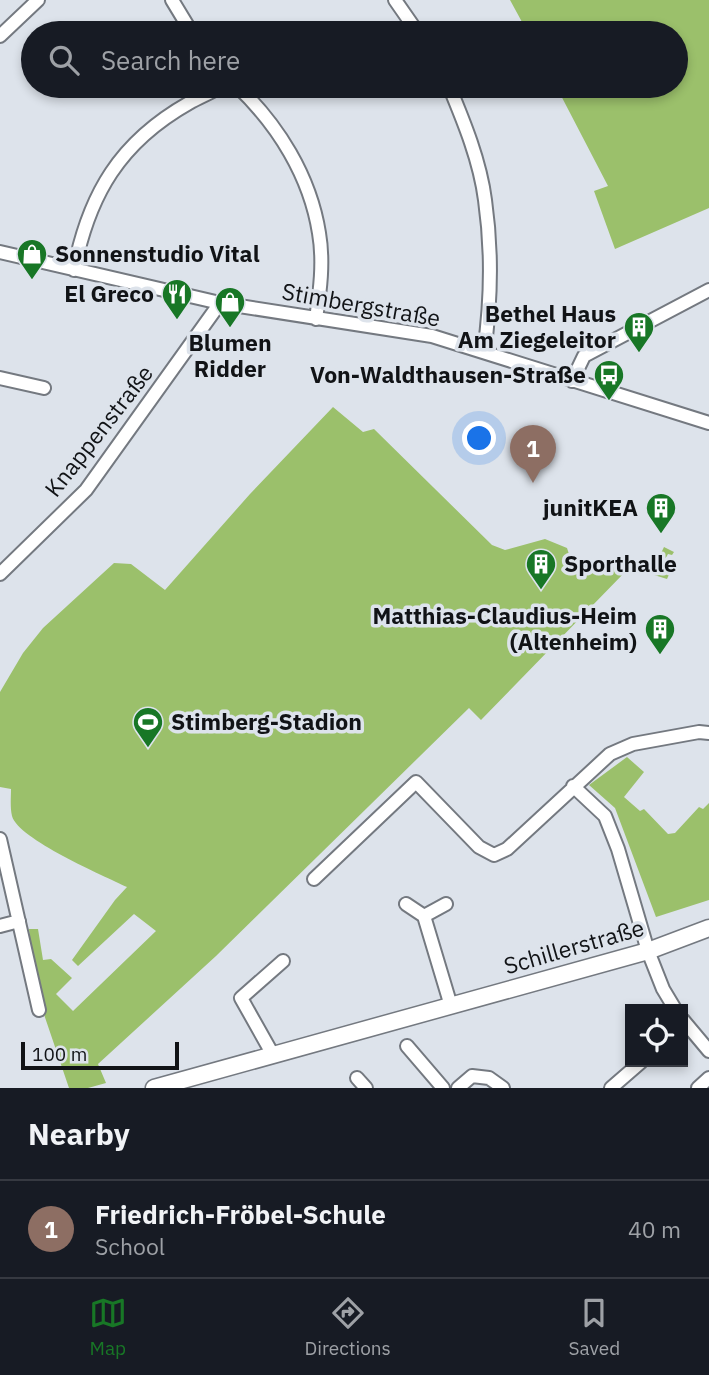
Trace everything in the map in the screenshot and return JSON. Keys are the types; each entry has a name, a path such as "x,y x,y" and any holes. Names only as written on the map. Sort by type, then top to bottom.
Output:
{"main road":[{"name":"Schillerstraße","path":"154,1088 648,951 709,928"}],"street":[{"path":"172,0 185,21"},
{"path":"395,0 410,21"},
{"path":"0,36 34,1"},
{"path":"74,270 90,210 109,174 124,155 158,124 197,98"},
{"path":"249,98 265,113 282,137 309,195 319,233 321,274 316,319"},
{"path":"453,98 477,162 485,199 490,278 484,352"},
{"name":"Stimbergstraße","path":"0,252 220,303 432,336 709,423"},
{"path":"572,381 584,356 709,290"},
{"name":"Knappenstraße","path":"0,575 86,490 220,303"},
{"path":"0,378 44,388"},
{"path":"314,879 416,782 479,847 494,855 507,849 610,754 634,744 699,732 709,733"},
{"path":"573,786 605,816 618,849 648,951 672,1004"},
{"path":"0,839 39,1010"},
{"path":"406,904 424,916 451,1006"},
{"path":"424,916 446,904"},
{"path":"0,926 19,921"},
{"path":"273,1055 242,998 283,961"},
{"path":"688,1028 709,1051"},
{"path":"407,1046 443,1088"},
{"path":"611,1088 635,1067"},
{"path":"458,1088 472,1076 489,1079 503,1088"},
{"path":"698,1088 709,1078"}],"green space":[{"path":"510,0 709,0 709,208 615,249 594,191 608,186 562,98 688,98 688,21 521,21"},
{"path":"333,407 363,432 374,429 492,545 505,550 545,539 567,548 569,554 626,571 481,720 469,708 216,956 98,1064 106,1083 88,1088 69,1088 35,988 29,929 38,929 43,960 51,959 72,978 56,994 73,1011 156,931 134,914 78,966 72,960 127,887 45,846 18,825 12,816 11,789 0,787 0,692 23,653 43,628 114,563 131,564 165,590 250,494"},
{"path":"664,547 674,552 672,555 668,554 663,563 672,568 667,579 651,574"},
{"path":"627,757 644,772 624,797 640,811 644,809 668,834 675,833 699,807 703,809 709,803 709,900 656,917 615,808 589,785"}],"place":[{"name":"Sonnenstudio Vital","path":"32,281"},
{"name":"El Greco","path":"177,321"},
{"name":"Blumen Ridder","path":"230,329"},
{"name":"Bethel Haus Am Ziegeleitor","path":"639,354"},
{"name":"Von-Waldthausen-Straße","path":"609,402"},
{"name":"Friedrich-Fröbel-Schule","path":"533,483"},
{"name":"junitKEA","path":"661,535"},
{"name":"Sporthalle","path":"541,591"},
{"name":"Matthias-Claudius-Heim (Altenheim)","path":"660,656"},
{"name":"Stimberg-Stadion","path":"148,749"}]}
